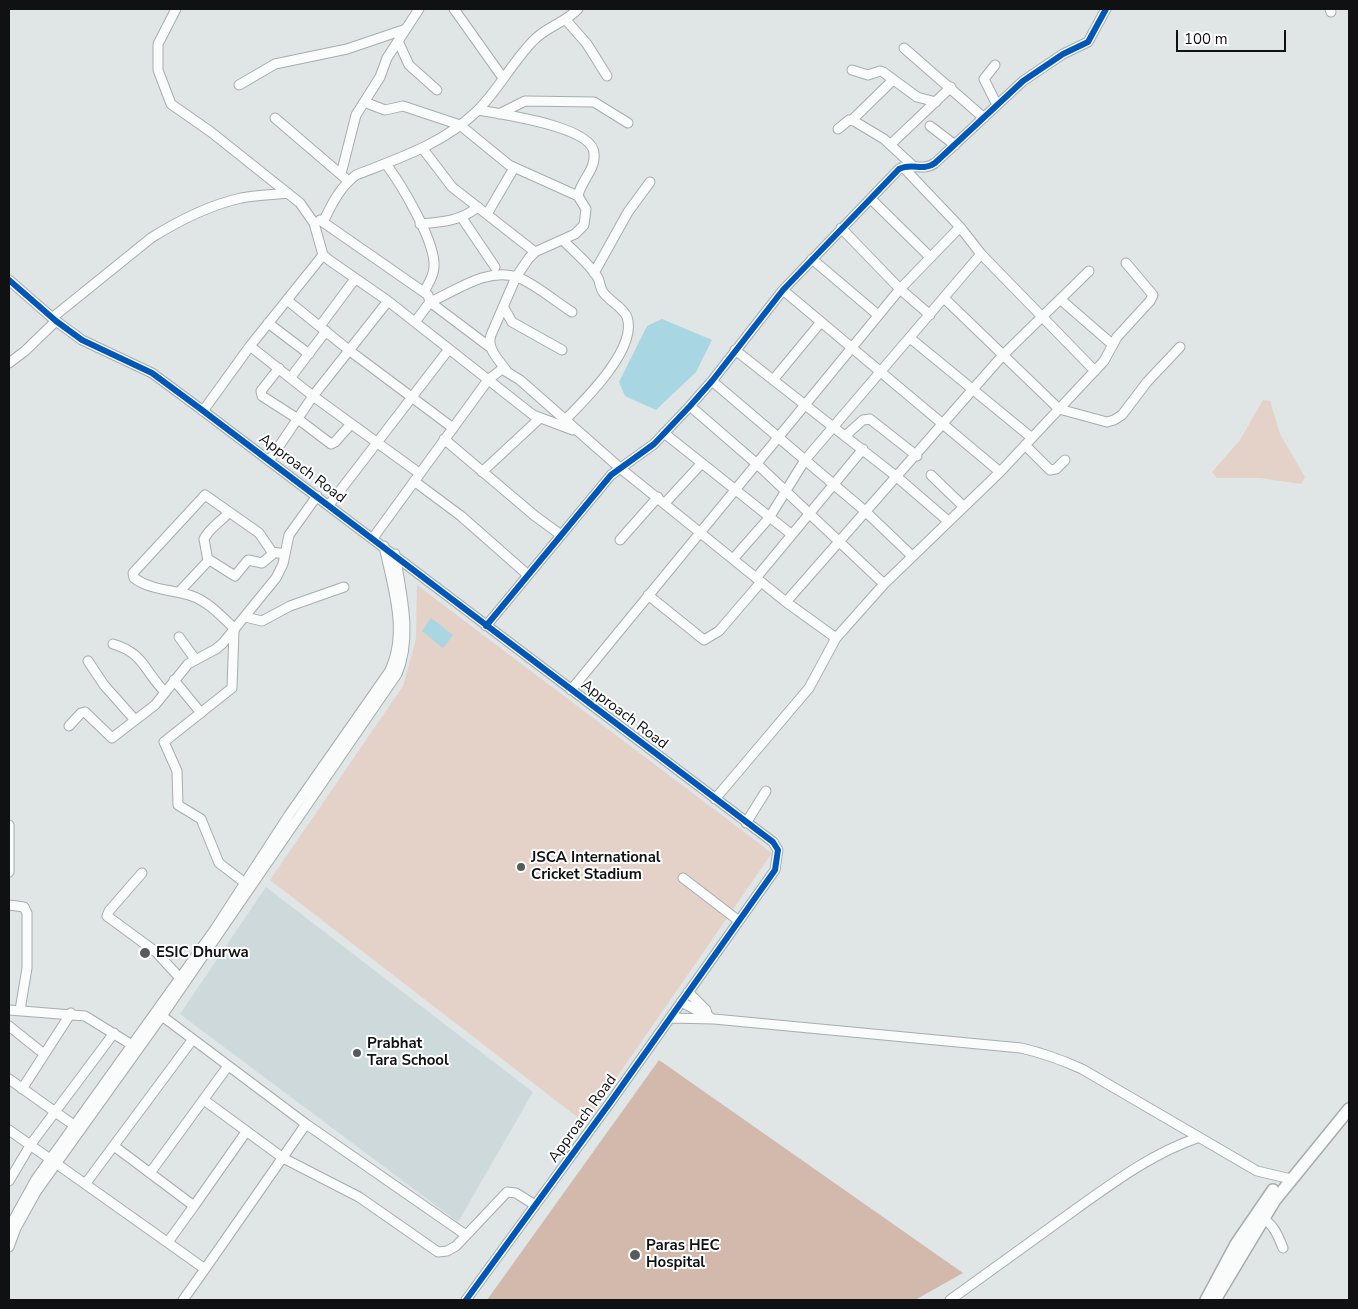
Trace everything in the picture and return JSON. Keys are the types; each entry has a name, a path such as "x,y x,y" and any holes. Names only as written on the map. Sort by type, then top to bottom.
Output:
{"main road":[{"path":"1206,1300 1251,1220 1287,1179 1325,1129 1334,1126 1349,1110"},
{"path":"1215,1300 1287,1179"}],"street":[{"path":"176,9 158,44 158,70 170,104 211,132 288,193 307,212 314,223 323,256 388,301 539,419 578,431"},
{"path":"341,174 351,130 364,102 398,41 419,9"},
{"path":"454,9 503,78"},
{"path":"323,222 335,198 349,181 356,176 423,149 460,125 478,110 538,35 566,20 578,9"},
{"path":"486,626 611,475 649,448 690,406 712,381 783,290 841,228 907,166 930,167 1023,81 1063,54 1088,42 1106,9"},
{"path":"566,20 587,44 607,76"},
{"path":"239,85 276,64 347,49 406,29"},
{"path":"398,41 409,65 437,90"},
{"path":"904,48 984,118"},
{"path":"995,65 984,79 997,106"},
{"path":"852,70 868,75 880,71 917,97 936,102"},
{"path":"838,129 847,121 852,120 893,80"},
{"path":"891,144 951,88"},
{"path":"364,102 385,110 403,106 460,125 514,168 578,196 586,209 586,218 580,231 535,252 516,277 490,339 491,348"},
{"path":"499,114 525,102 594,102 628,123"},
{"path":"478,110 564,129 590,144 593,148 594,158 578,196"},
{"path":"275,118 349,181"},
{"path":"852,120 891,144 907,166 981,254 1095,371"},
{"path":"930,126 955,145"},
{"path":"423,149 452,187 535,252"},
{"path":"386,164 406,194 420,224 434,262 432,277 424,292"},
{"path":"487,214 514,168"},
{"path":"594,273 628,212 650,182"},
{"path":"9,363 25,351 54,319 151,238 168,227 236,200 288,193"},
{"path":"871,199 930,257"},
{"path":"420,224 462,218 478,207"},
{"path":"307,212 428,295 430,302 491,348 506,370 620,468 786,602 836,638"},
{"path":"462,218 496,267"},
{"path":"571,690 757,464 804,403 900,289 960,227"},
{"path":"841,228 900,289 930,315"},
{"path":"564,240 594,273 603,291 625,313 628,328 624,345 614,364 594,391 565,420"},
{"path":"733,558 769,518 805,460 981,254"},
{"path":"203,411 250,346 323,256"},
{"path":"812,259 878,315"},
{"path":"715,799 809,688 836,638 884,584 1000,472 1095,371 1123,330 1152,298 1151,292 1126,263"},
{"path":"786,602 839,540 898,477 1003,355 1089,271"},
{"path":"415,322 430,302 492,275 516,277 572,312"},
{"path":"291,377 308,354 355,279"},
{"name":"Approach Road","path":"9,280 54,319 82,340 152,373 395,554 486,626 773,842 778,850 775,870 466,1300"},
{"path":"783,290 1000,472"},
{"path":"944,298 1059,409 1106,422 1122,415 1147,382 1180,347"},
{"path":"1060,299 1113,345"},
{"path":"288,300 350,351 414,396 454,428"},
{"path":"270,461 313,396 388,301"},
{"path":"504,308 512,322 562,350"},
{"path":"773,380 821,322"},
{"path":"268,323 308,354"},
{"path":"910,338 1032,438"},
{"path":"250,346 313,396 419,472"},
{"path":"329,505 449,349"},
{"path":"735,350 898,477 948,521"},
{"path":"279,368 260,394 331,444 336,442 351,424"},
{"path":"373,538 419,472 454,428 488,380 497,371 506,370"},
{"path":"712,381 833,483 912,556"},
{"path":"690,406 787,491 884,584"},
{"path":"482,472 539,419"},
{"path":"845,436 863,420 870,419 916,456"},
{"path":"664,433 734,491 791,534"},
{"path":"444,439 561,535"},
{"path":"1025,446 1050,470 1056,469 1065,460"},
{"path":"648,595 704,640 719,631 759,580 791,534 863,450"},
{"path":"620,540 701,464"},
{"path":"931,475 963,506"},
{"path":"414,481 460,516 528,575"},
{"path":"245,883 219,863 203,822 197,816 179,807 177,803 177,771 164,740 201,713 233,686 234,630 203,602 179,592 147,587 134,578 134,573 202,496 207,496 260,535 267,547 274,553 285,554"},
{"path":"69,726 81,713 85,712 111,738 151,709 185,666 220,647 276,578 285,554 289,535 317,496"},
{"path":"229,512 221,522 210,528 204,538 208,559 235,576 248,560 262,563 274,553"},
{"path":"9,1247 27,1208 75,1126 132,1045 159,1014 180,978 393,665 398,621 384,546"},
{"path":"9,1228 26,1193 54,1160 159,1014 397,674 402,658 404,627 395,554"},
{"path":"179,592 208,559"},
{"path":"245,617 262,621 290,606 344,587"},
{"path":"179,637 195,659"},
{"path":"113,644 134,653 150,676 166,692"},
{"path":"88,661 104,685 135,720"},
{"path":"174,680 201,713"},
{"path":"746,823 766,791"},
{"path":"9,825 9,872"},
{"path":"142,873 109,911 107,916 156,952 180,978"},
{"path":"683,878 739,921"},
{"path":"9,905 24,907 27,913 27,968 20,1010"},
{"path":"688,992 706,1010 711,1018"},
{"path":"681,1002 711,1018 1021,1048 1038,1052 1082,1069 1197,1138 1257,1171 1287,1179"},
{"path":"9,1010 71,1013 91,1018 132,1045"},
{"path":"22,1089 71,1013"},
{"path":"159,1014 306,1124 466,1235"},
{"path":"669,1020 704,1025 711,1018"},
{"path":"9,1026 44,1054"},
{"path":"9,1181 31,1144 114,1033"},
{"path":"86,1183 193,1039"},
{"path":"150,1173 228,1066"},
{"path":"9,1079 75,1126"},
{"path":"204,1100 283,1158 359,1197 438,1252 451,1249 507,1192 516,1193 535,1206"},
{"path":"183,1300 306,1124"},
{"path":"9,1130 54,1160 205,1269"},
{"path":"168,1242 246,1132"},
{"path":"950,1300 1108,1187 1174,1145 1197,1138"},
{"path":"114,1146 194,1206"},
{"path":"1262,1219 1266,1220 1276,1233 1284,1248"}],"shaded area":[{"path":"1263,400 1270,401 1280,434 1305,477 1301,484 1260,478 1217,478 1212,472 1240,440"},
{"name":"JSCA International Cricket Stadium","path":"417,585 772,853 585,1123 270,880 403,686 416,639"},
{"name":"Prabhat Tara School","path":"266,887 533,1092 458,1222 180,1014"},
{"path":"659,1060 963,1273 915,1300 487,1300"}],"water":[{"path":"662,319 712,340 696,372 656,410 625,396 619,382 647,326"},
{"path":"431,618 453,635 443,648 422,631"}],"cycle path":[{"path":"486,626 611,475 654,444 690,406 712,381 783,290 899,169 908,166 926,167 935,163 1023,81 1063,54 1088,42 1106,9"},
{"path":"9,280 56,321 82,340 152,373 198,407 773,842 778,850 775,870 612,1100 466,1300"}],"place":[{"name":"JSCA International Cricket Stadium","path":"521,867"},
{"name":"ESIC Dhurwa","path":"145,953"},
{"name":"Prabhat Tara School","path":"357,1053"},
{"name":"Paras HEC Hospital","path":"635,1255"}]}
